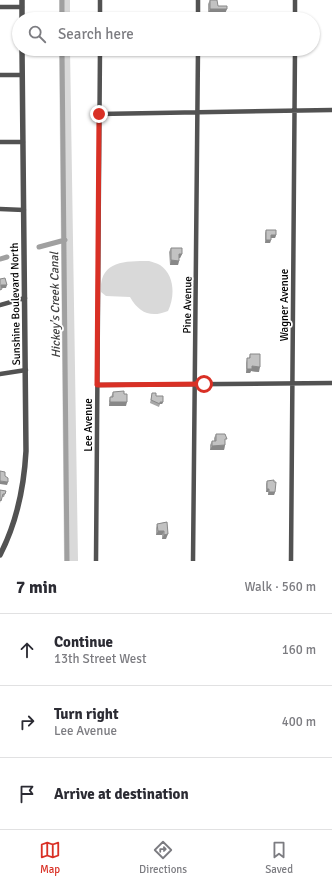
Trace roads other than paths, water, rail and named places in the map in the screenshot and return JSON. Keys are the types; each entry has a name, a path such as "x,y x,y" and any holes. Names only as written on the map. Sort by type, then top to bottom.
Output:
{"street":[{"path":"22,0 22,12"},
{"path":"100,0 100,12"},
{"path":"198,0 198,12"},
{"path":"295,0 295,12"},
{"path":"0,7 22,8"},
{"name":"Sunshine Boulevard North","path":"0,555 16,518 24,482 26,451 22,56"},
{"name":"Lee Avenue","path":"96,561 100,56"},
{"name":"Pine Avenue","path":"194,561 198,56"},
{"name":"Wagner Avenue","path":"291,561 295,56"},
{"path":"0,75 22,75"},
{"path":"99,114 332,110"},
{"path":"0,142 23,142"},
{"path":"0,210 24,210"},
{"path":"0,305 25,298"},
{"path":"0,374 26,370"},
{"path":"97,385 332,383"}],"waterway":[{"name":"Hickey's Creek Canal","path":"62,0 62,12"},
{"name":"Hickey's Creek Canal","path":"62,56 67,561"},
{"path":"39,247 65,240"},
{"path":"0,259 7,257"}]}
